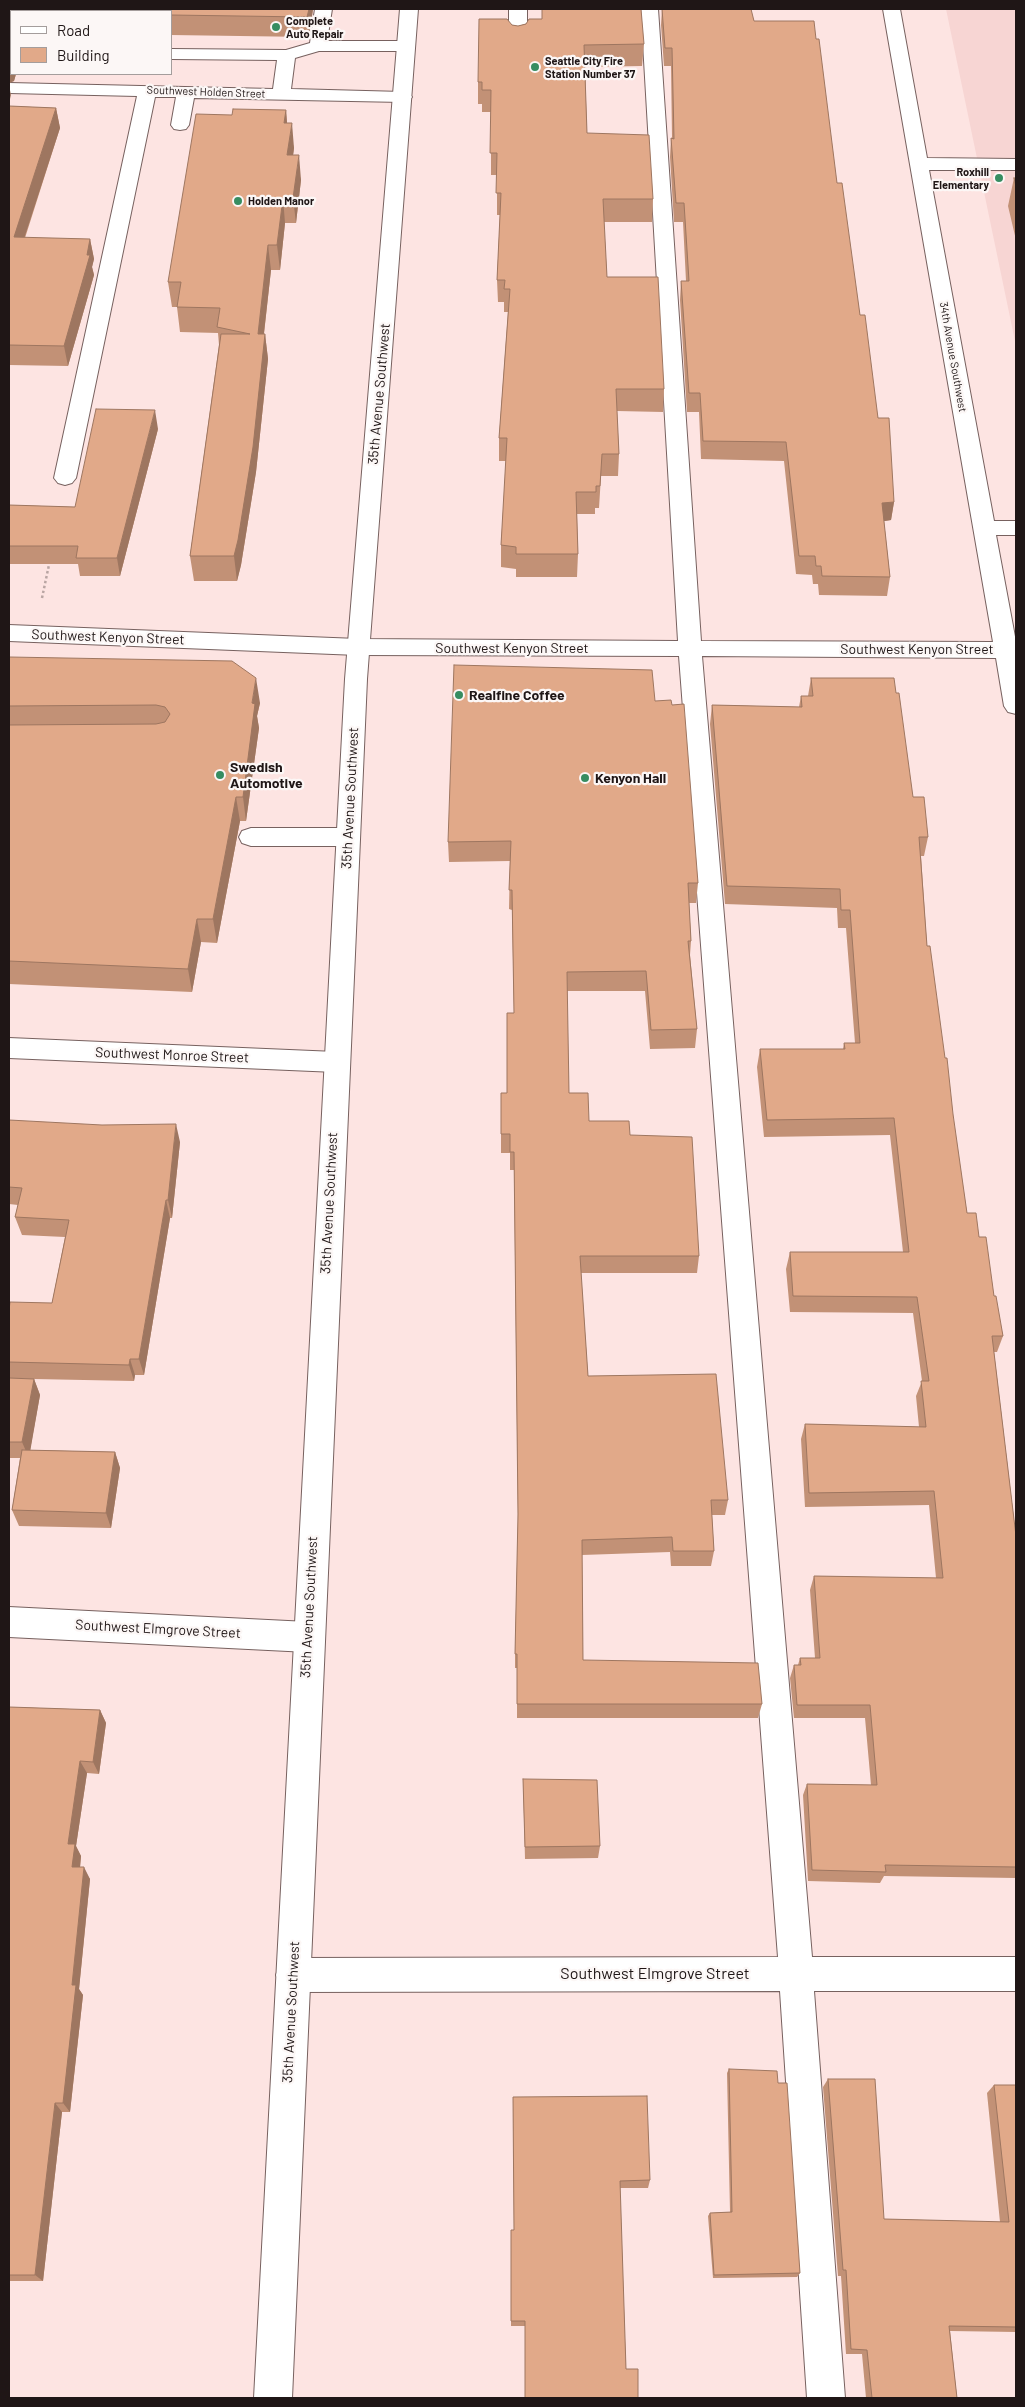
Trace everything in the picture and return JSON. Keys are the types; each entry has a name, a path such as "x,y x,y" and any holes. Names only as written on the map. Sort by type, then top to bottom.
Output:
{"street":[{"path":"318,46 323,9"},
{"name":"35th Avenue Southwest","path":"273,2398 308,1637 358,647 409,9"},
{"path":"518,9 518,41"},
{"path":"650,9 647,123 796,1974 826,2398"},
{"name":"34th Avenue Southwest","path":"891,9 984,528 1011,650 1016,706"},
{"path":"172,54 287,55 318,46 406,46"},
{"path":"281,94 287,55"},
{"path":"65,478 140,85"},
{"name":"Southwest Holden Street","path":"9,88 140,85 186,92 403,98"},
{"path":"180,125 186,92"},
{"path":"918,164 1016,164"},
{"path":"984,528 1016,528"},
{"name":"Southwest Kenyon Street","path":"9,633 358,647 1011,650"},
{"path":"251,837 348,837"},
{"name":"Southwest Monroe Street","path":"9,1048 336,1062"},
{"name":"Southwest Elmgrove Street","path":"9,1622 308,1637"},
{"name":"Southwest Elmgrove Street","path":"293,1975 1016,1974"}],"path":[{"path":"42,602 51,554"}],"shaded area":[{"name":"Roxhill Elementary","path":"946,9 1016,9 1016,346"}],"building":[{"path":"9,9 309,9 307,17 172,15 172,10 10,10 9,62"},
{"path":"542,9 641,9 644,44 584,45 587,133 649,135 653,199 603,199 607,277 658,277 664,389 616,389 619,454 602,454 600,486 596,486 596,492 576,492 578,554 516,554 516,547 501,545 507,438 499,438 510,289 504,289 505,280 497,280 501,193 496,193 497,153 490,153 491,90 482,90 482,82 478,82 479,19 507,19 512,25 518,26 526,24 529,19 542,19"},
{"path":"662,9 751,9 754,21 814,21 816,39 819,39 837,183 842,183 860,315 865,315 878,418 889,418 894,502 882,503 890,577 822,576 821,566 816,566 815,556 799,556 786,442 703,441 700,393 689,393 681,281 689,281 684,203 676,203 671,138 674,139 672,48 665,48"},
{"path":"9,106 56,108 14,237 90,239 87,255 90,255 64,346 9,345"},
{"path":"233,109 286,110 284,123 292,123 287,155 299,155 293,198 283,198 277,245 268,245 258,334 265,334 253,447 234,556 190,556 221,334 250,334 217,327 220,308 177,307 181,282 168,282 196,114 232,115"},
{"path":"96,409 155,410 117,558 76,558 78,546 9,546 9,505 75,507"},
{"path":"9,657 232,661 256,678 252,703 255,704 243,797 236,797 213,919 197,919 188,969 9,961 9,725 156,724 165,722 170,714 165,707 156,705 9,706"},
{"path":"454,665 652,670 655,701 671,700 672,705 684,704 698,883 688,883 691,941 688,941 697,1029 651,1030 646,971 567,972 569,1093 588,1093 589,1121 629,1121 630,1135 692,1137 699,1256 580,1256 588,1376 716,1374 728,1500 711,1500 714,1551 673,1551 672,1537 582,1540 583,1660 758,1663 762,1704 517,1704 517,1654 515,1654 518,1514 514,1152 510,1152 510,1134 501,1134 501,1093 507,1093 507,1013 514,1013 512,890 509,890 511,841 448,842"},
{"path":"811,678 894,678 896,693 899,693 913,797 924,797 928,837 919,837 927,946 930,946 945,1058 947,1058 967,1213 976,1213 979,1237 986,1237 994,1296 996,1296 1003,1336 992,1336 1016,1536 1016,1867 885,1865 886,1872 812,1870 807,1784 877,1785 870,1705 797,1705 794,1665 801,1665 800,1658 820,1658 814,1576 943,1578 934,1491 809,1493 805,1424 926,1427 921,1381 929,1381 917,1297 793,1296 790,1252 909,1252 894,1118 767,1120 760,1049 845,1049 844,1043 860,1043 850,910 841,910 840,889 727,886 712,705 802,707 801,696 813,696"},
{"path":"9,1120 102,1125 176,1124 168,1200 166,1200 139,1359 130,1359 129,1365 9,1362 10,1302 52,1303 69,1220 15,1217 22,1188 9,1187"},
{"path":"9,1378 34,1379 22,1442 9,1442"},
{"path":"22,1450 115,1452 106,1513 12,1510"},
{"path":"9,1707 100,1710 93,1762 80,1761 68,1844 75,1844 72,1867 84,1867 72,1985 76,1985 63,2103 55,2103 35,2275 9,2275"},
{"path":"523,1779 597,1780 600,1846 525,1847"},
{"path":"729,2069 777,2071 778,2083 787,2083 800,2273 714,2275 710,2213 732,2212"},
{"path":"828,2079 875,2079 884,2219 1009,2222 994,2085 1016,2085 1016,2327 949,2326 957,2398 872,2398 867,2350 851,2349 846,2270 843,2270"},
{"path":"647,2096 650,2180 620,2181 626,2369 638,2369 638,2398 525,2398 525,2321 511,2321 511,2230 514,2230 513,2097"}],"place":[{"name":"Complete Auto Repair","path":"276,27"},
{"name":"Seattle City Fire Station Number 37","path":"535,67"},
{"name":"Roxhill Elementary","path":"999,178"},
{"name":"Holden Manor","path":"238,201"},
{"name":"Realfine Coffee","path":"459,695"},
{"name":"Swedish Automotive","path":"220,775"},
{"name":"Kenyon Hall","path":"585,778"}]}
